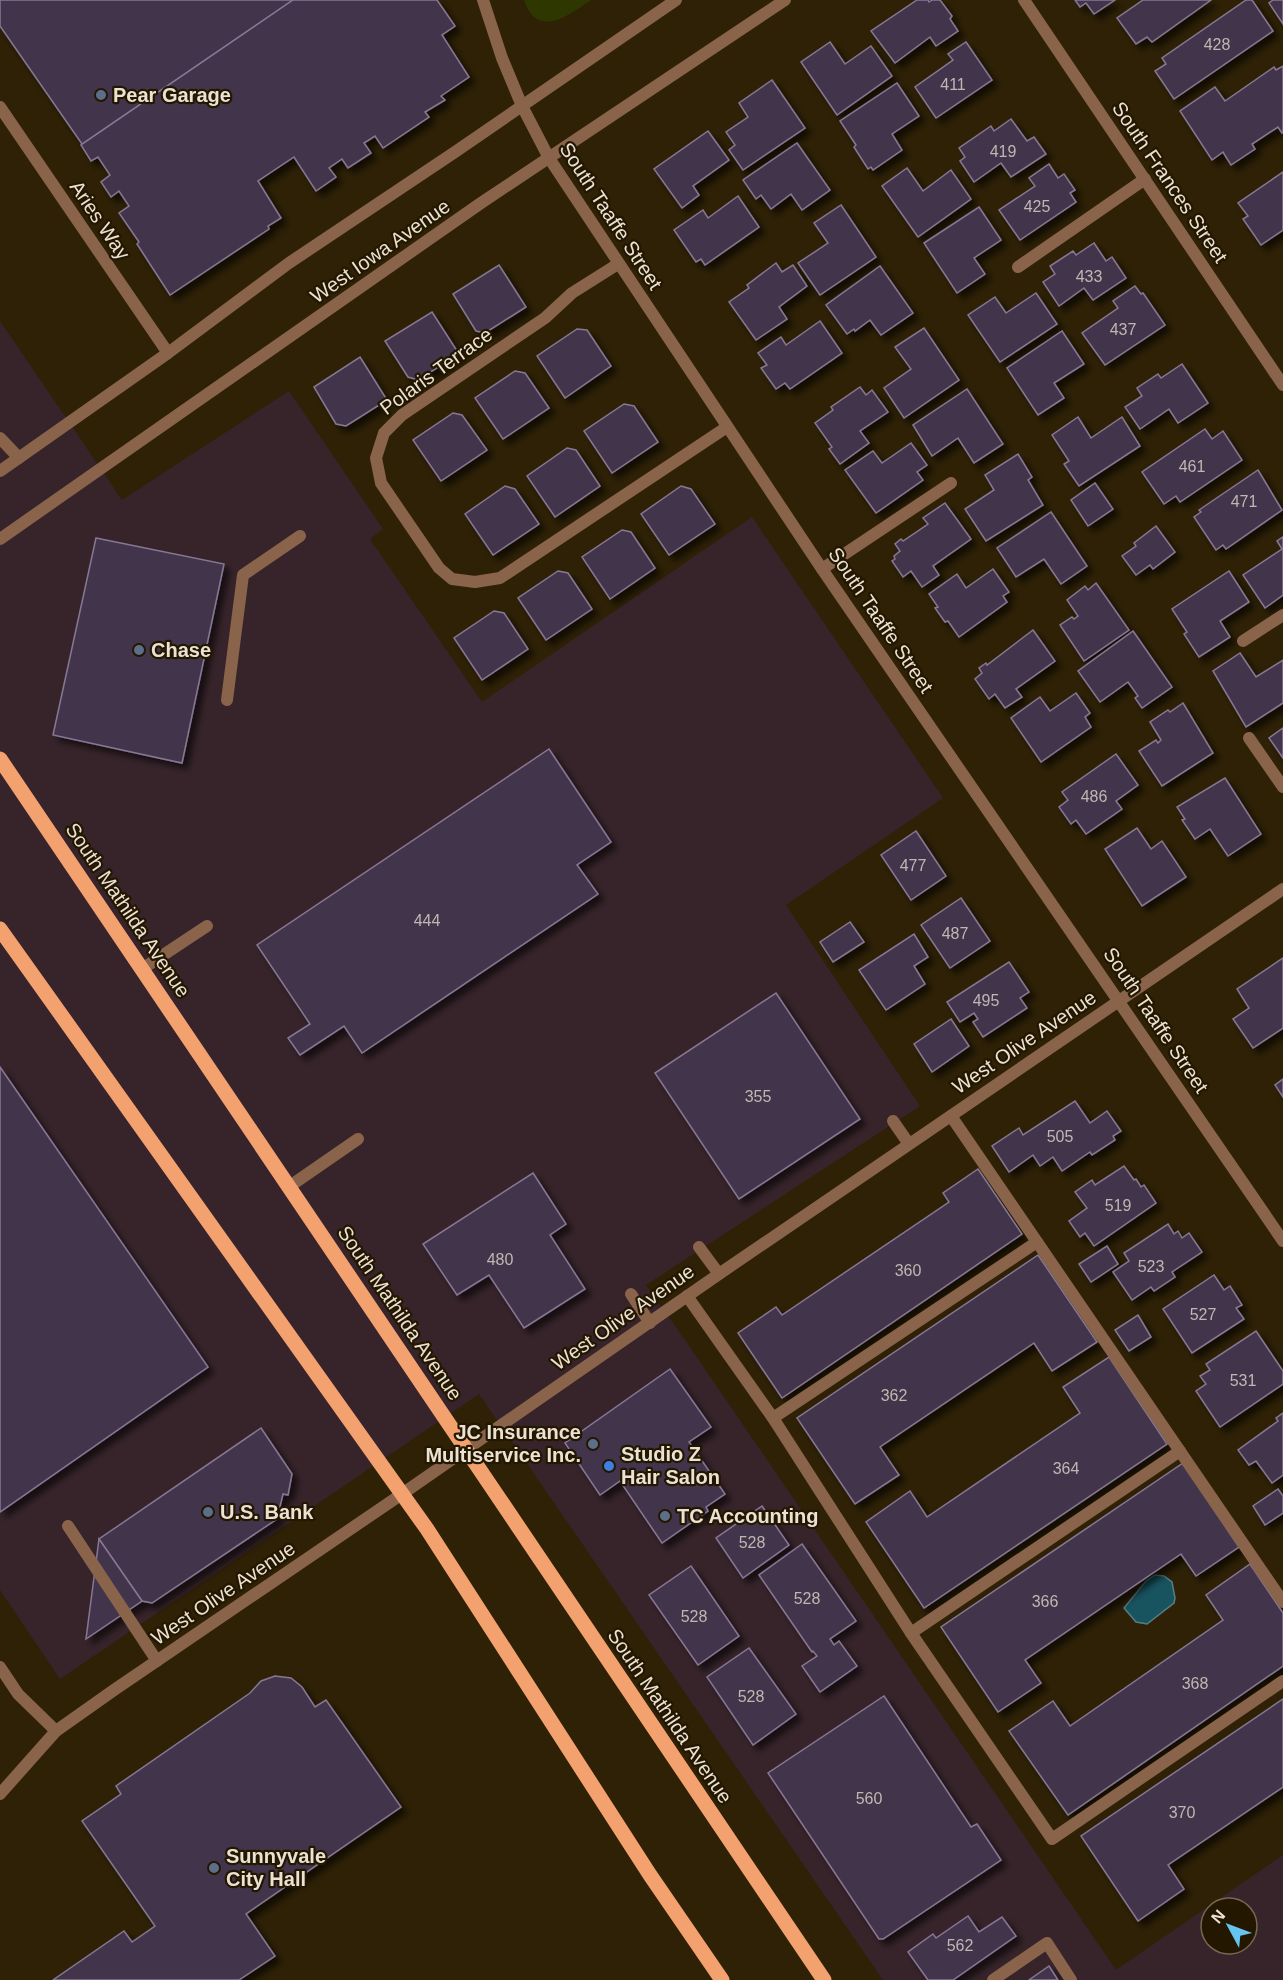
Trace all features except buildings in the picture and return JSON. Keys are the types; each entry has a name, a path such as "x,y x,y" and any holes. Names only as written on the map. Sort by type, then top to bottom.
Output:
{"main road":[{"name":"South Mathilda Avenue","path":"0,759 824,1980"},
{"path":"0,929 402,1494 650,1875 722,1980"}],"street":[{"name":"South Taaffe Street","path":"483,0 502,58 522,106 549,158 822,568 1283,1241"},
{"name":"West Iowa Avenue","path":"0,471 168,353 289,263 676,0"},
{"name":"West Iowa Avenue","path":"0,539 549,158 785,0"},
{"name":"South Frances Street","path":"1024,0 1283,385"},
{"name":"Aries Way","path":"0,107 168,353"},
{"path":"1018,267 1145,179"},
{"name":"Polaris Terrace","path":"618,264 572,293 545,318 402,415 384,433 376,458 381,483 439,568 452,579 475,582 500,578 727,427"},
{"path":"0,438 19,458"},
{"path":"822,568 951,483"},
{"path":"227,700 243,575 300,536"},
{"path":"1243,641 1283,615"},
{"path":"1249,738 1283,787"},
{"name":"West Olive Avenue","path":"0,1794 56,1731 1283,889"},
{"path":"142,969 207,926"},
{"path":"951,1116 1283,1602"},
{"path":"893,1121 909,1144"},
{"path":"290,1186 358,1139"},
{"path":"773,1418 1037,1242"},
{"path":"699,1247 719,1274"},
{"path":"631,1294 650,1323"},
{"path":"687,1296 773,1418 911,1633 1052,1839 1283,1681"},
{"path":"911,1633 1180,1451"},
{"path":"68,1526 157,1661"},
{"path":"0,1666 18,1694 56,1731"},
{"path":"993,1980 1047,1943 1071,1980"}],"shaded area":[{"path":"0,321 122,500 289,391 383,529 370,539 482,702 752,517 943,798 786,905 920,1106 646,1285 1116,1970 1199,1913 1199,1956 1259,1956 1259,1896 1223,1896 1283,1855 1283,1980 883,1980 479,1394 60,1679 0,1590"}],"green space":[{"path":"524,0 591,0 564,17 545,22 537,19 530,12"}],"water":[{"path":"1155,1575 1164,1576 1172,1582 1174,1603 1147,1624 1136,1622 1124,1608 1146,1581"}],"place":[{"name":"Pear Garage","path":"101,95"},
{"name":"Chase","path":"139,650"},
{"name":"JC Insurance Multiservice Inc.","path":"593,1444"},
{"name":"Studio Z Hair Salon","path":"609,1466"},
{"name":"U.S. Bank","path":"208,1512"},
{"name":"TC Accounting","path":"665,1516"},
{"name":"Sunnyvale City Hall","path":"214,1868"}]}
